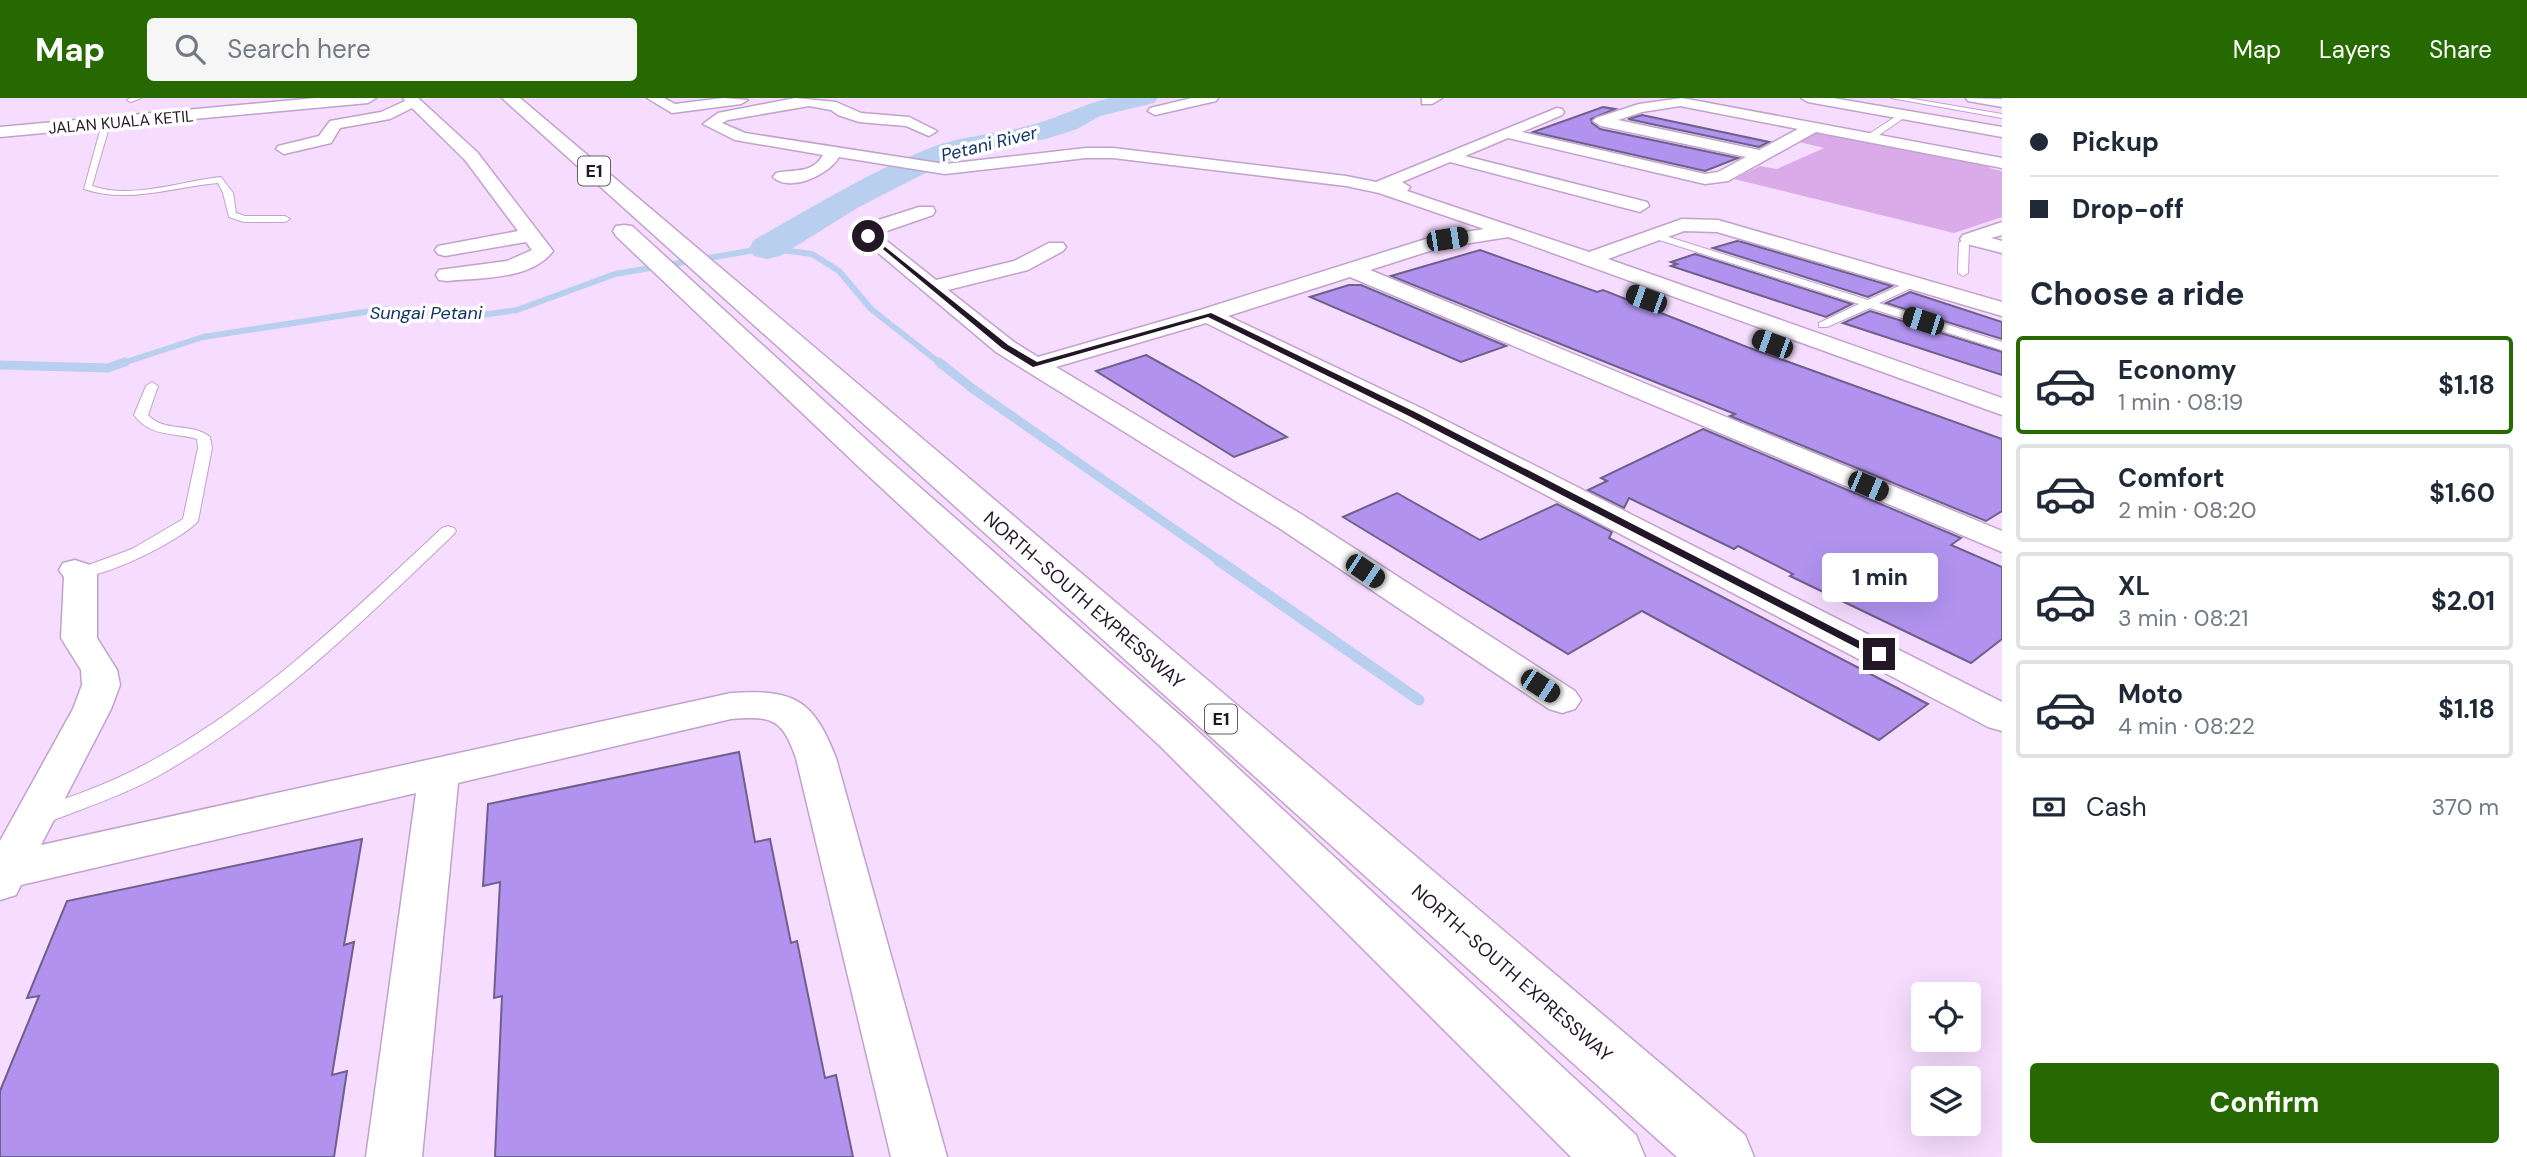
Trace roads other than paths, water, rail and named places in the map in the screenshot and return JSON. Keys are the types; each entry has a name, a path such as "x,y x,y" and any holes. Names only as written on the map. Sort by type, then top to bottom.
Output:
{"main road":[{"name":"JALAN KUALA KETIL","path":"0,132 110,124 268,103 368,98"},
{"name":"NORTH–SOUTH EXPRESSWAY","path":"510,98 678,243 702,282 872,461 1175,735 1614,1157"},
{"name":"NORTH–SOUTH EXPRESSWAY","path":"612,220 640,246 702,282 1723,1157"}],"street":[{"path":"653,98 672,109 751,98"},
{"path":"1155,111 1211,98"},
{"path":"1808,98 2002,132"},
{"path":"1973,98 1999,102"},
{"path":"284,149 325,140 335,124 385,116 412,100 471,156 543,251 529,260 447,275"},
{"path":"929,131 909,122 859,117 843,112 836,106 805,100 723,116 711,124 741,137 945,169 1086,153 1113,153 1372,184 1527,223 1596,256 2002,407"},
{"path":"1760,155 1596,120 1675,102 2002,163"},
{"path":"1372,184 1536,107 1561,108"},
{"path":"1372,184 1451,157 1561,108"},
{"path":"1508,133 1699,178 1718,178 1812,128"},
{"path":"782,177 818,172 830,163 833,152"},
{"path":"1451,157 1640,206"},
{"path":"1372,184 1510,231 1823,325 2002,386"},
{"path":"926,211 879,225 867,232 874,242 1005,347 1290,522 1562,700"},
{"path":"1596,256 1689,224 1727,228 2002,309"},
{"path":"1970,239 2002,228"},
{"path":"1036,365 1208,315 1436,242 1510,231"},
{"path":"445,250 530,234"},
{"path":"1475,235 2002,428"},
{"path":"1970,239 2002,247"},
{"path":"931,288 1021,266 1056,247"},
{"path":"1350,269 2002,542"},
{"path":"1208,315 1412,414 2002,718"},
{"path":"2,875 92,709 100,685 99,670 79,638 78,572"},
{"path":"2,875 731,706 773,704 801,722 816,758 919,1157"},
{"path":"394,1157 439,772"}],"lane":[{"path":"1895,98 2002,116"},
{"path":"1961,125 1999,102"},
{"path":"1870,138 1904,115"},
{"path":"110,124 104,131 87,187 97,192 120,192 221,180 228,193 232,215 244,219 285,219"},
{"path":"1653,235 2002,346"},
{"path":"1963,273 1964,243 1970,239"},
{"path":"1823,325 1914,283"},
{"path":"78,572 119,561 177,531 190,521 205,448 203,437 193,432 152,427 145,421 141,415 152,386"},
{"path":"32,819 102,793 150,771 210,736 289,679 447,531"}],"waterway":[{"name":"Petani River","path":"767,248 848,200 941,154 993,140 1036,133 1067,123 1091,110 1145,98"},
{"name":"Sungai Petani","path":"120,364 203,337 384,309 467,317 517,310 615,274 767,248 812,254 839,271 871,309 941,364"},
{"name":"Sungai Petani","path":"0,365 108,368 125,362"},
{"path":"939,362 973,389 1220,561"},
{"path":"1218,560 1419,700"}]}
